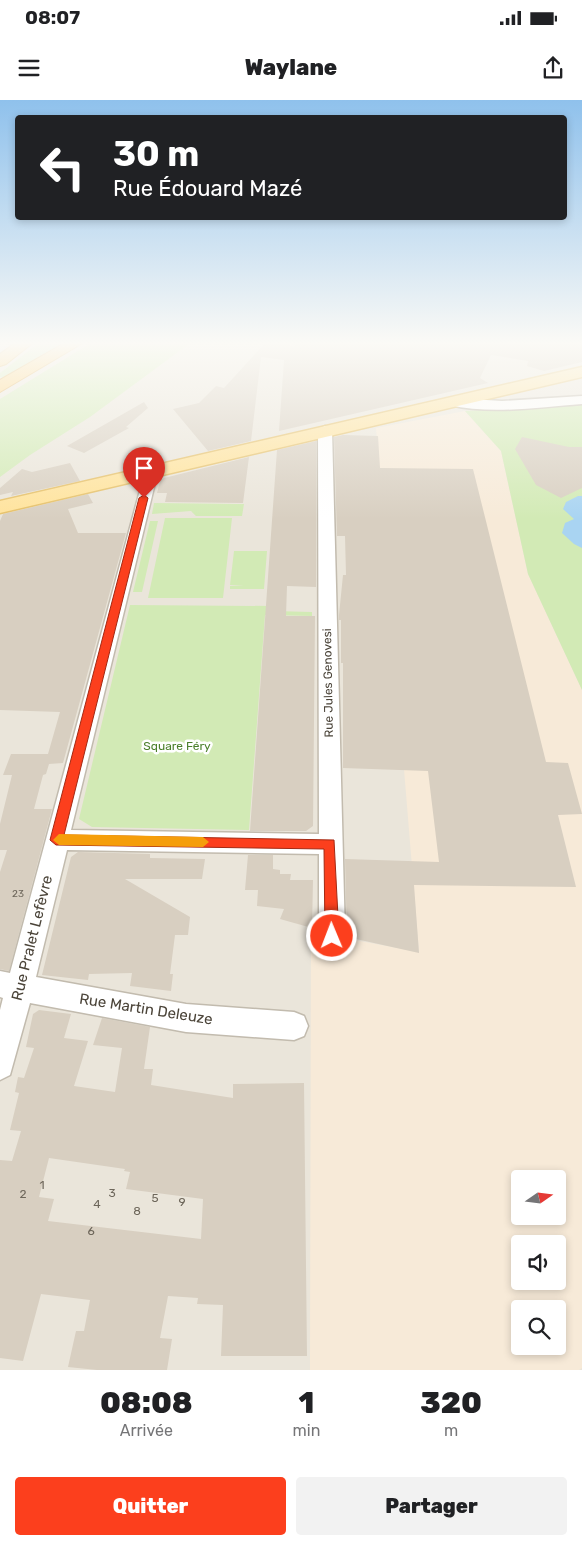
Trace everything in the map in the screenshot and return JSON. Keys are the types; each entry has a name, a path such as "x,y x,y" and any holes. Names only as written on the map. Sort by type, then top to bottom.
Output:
{"main road":[{"path":"6,503 458,400"},
{"path":"6,503 461,400"},
{"path":"333,429 353,427 431,410 480,405"}],"street":[{"path":"507,404 509,400"},
{"path":"454,402 480,405 575,400"},
{"name":"Rue Jules Genovesi","path":"332,936 330,844 333,429"},
{"name":"Rue Pralet Lefèvre","path":"0,1065 10,986 56,840 151,471"},
{"path":"56,840 330,844"},
{"name":"Rue Martin Deleuze","path":"10,986 186,1018 294,1026"}],"shaded area":[{"path":"0,400 582,400 582,1370 0,1370"},
{"path":"465,411 501,451 528,574 582,690 582,1368 579,1370 310,1370 311,932 419,952 376,428"}],"green space":[{"path":"0,400 113,400 30,455 0,477"},
{"path":"582,404 582,690 528,574 501,451 465,411"},
{"path":"154,503 244,504 242,516 196,516 191,511 152,514"},
{"path":"165,518 232,518 223,598 148,598"},
{"path":"150,521 158,521 142,592 133,592"},
{"path":"234,551 267,551 264,589 230,589 230,586 244,586 230,585"},
{"name":"Square Féry","path":"130,605 273,606 273,611 312,612 312,616 265,615 249,830 92,827 79,819"}],"water":[{"path":"582,496 582,548 574,544 562,533 565,523 574,519 563,509 566,502"}],"building":[{"path":"202,400 256,400 251,441 208,451 173,409 199,403"},
{"path":"281,400 413,400 279,431"},
{"path":"144,402 148,408 126,427 129,428 84,453 67,446"},
{"path":"343,435 378,436 380,468 473,469 546,762 568,763 582,814 558,815 576,887 414,885 419,953 347,937 345,859 439,862 428,771 343,768 343,663 341,663 341,620 339,620 339,615 343,575 346,575 345,536 337,536 334,437"},
{"path":"522,437 569,447 582,447 582,488 561,498 536,485 515,449"},
{"path":"316,441 316,587 287,586 286,616 315,616 313,826 306,831 250,831 277,450"},
{"path":"249,457 243,503 165,502 167,493 157,493 160,481 164,478"},
{"path":"70,463 80,481 11,496 13,492 0,495 0,488 22,469 32,472"},
{"path":"88,494 93,503 68,509 78,533 126,533 63,763 49,764 46,774 43,775 34,809 52,809 9,971 0,969 0,872 7,850 0,850 0,824 12,775 3,775 11,754 48,754 60,712 0,710 0,521 3,514"},
{"path":"78,852 150,854 150,858 205,859 202,879 125,879 190,917 188,935 175,935 170,974 173,974 171,991 130,986 132,973 89,974 88,980 42,975 71,857"},
{"path":"248,855 273,855 273,869 280,870 280,874 291,874 290,880 313,880 312,928 280,919 284,909 257,906 258,890 245,890"},
{"path":"39,1010 71,1014 64,1038 88,1041 74,1086 115,1092 122,1048 93,1045 102,1018 150,1027 144,1069 153,1069 151,1085 233,1098 233,1084 304,1083 307,1356 221,1356 223,1305 197,1304 198,1298 168,1296 160,1338 172,1339 167,1370 97,1370 68,1367 76,1331 84,1331 90,1300 41,1294 23,1361 0,1358 0,1160 12,1161 21,1131 10,1130 19,1093 15,1092 18,1077 24,1078 34,1048 26,1047 33,1014","holes":["49,1158 125,1169 124,1171 130,1172 126,1189 203,1199 201,1239 48,1221 54,1199 39,1197"]}],"slow traffic":[{"path":"59,840 203,842"}],"route":[{"path":"144,498 56,840 330,844 332,936"}]}
